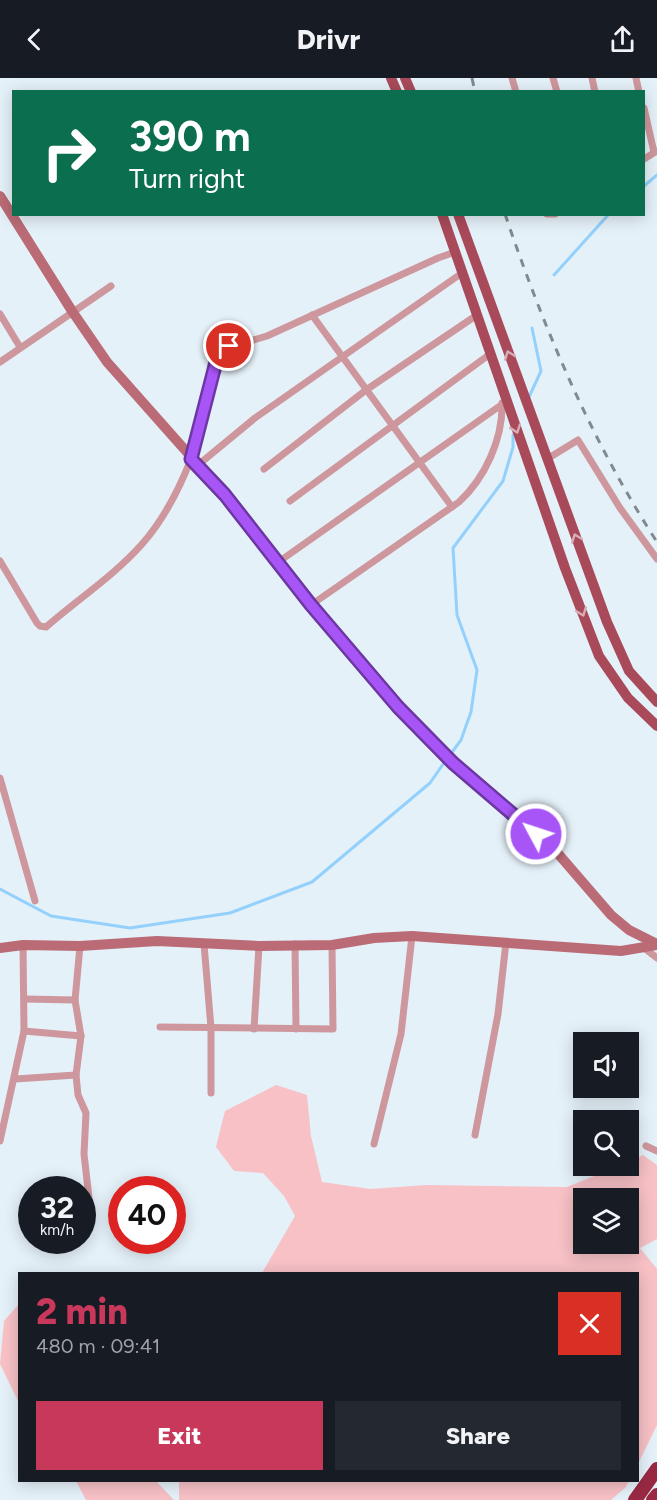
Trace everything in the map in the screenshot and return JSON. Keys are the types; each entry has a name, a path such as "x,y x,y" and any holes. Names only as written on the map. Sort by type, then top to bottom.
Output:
{"highway":[{"path":"634,1500 657,1469"},
{"path":"653,1500 657,1495"}],"main road":[{"path":"443,216 490,354 504,403 599,656 628,698 657,726"},
{"path":"459,216 607,622 629,671 657,702"}],"street":[{"path":"513,79 521,78"},
{"path":"645,112 656,151"},
{"path":"0,196 12,215"},
{"path":"13,216 107,362 225,495 311,605 363,666 441,752 554,849 620,923 638,936 657,944"},
{"path":"0,561 37,623 46,627 143,544 161,518 194,462 210,382 221,351 229,346 267,336 455,252"},
{"path":"194,462 462,273"},
{"path":"0,362 111,286"},
{"path":"0,314 20,348"},
{"path":"312,315 452,507"},
{"path":"264,469 366,390 477,315"},
{"path":"290,501 490,354"},
{"path":"277,562 504,403"},
{"path":"311,605 452,507 469,492 486,466 501,426 504,403"},
{"path":"547,459 578,440 620,508 657,559"},
{"path":"0,778 35,901"},
{"path":"0,948 23,945 80,946 157,941 260,946 332,945 374,938 412,936 621,951 657,944"},
{"path":"374,1144 400,1034 412,936"},
{"path":"475,1135 498,1014 506,942"},
{"path":"204,944 211,1028 210,1093"},
{"path":"295,944 296,1029"},
{"path":"0,1141 24,1031 26,999 23,945"},
{"path":"160,1027 334,1028 332,945"},
{"path":"80,946 75,1000 81,1036 76,1075 77,1091 86,1113 84,1154 86,1176"},
{"path":"254,1029 260,946"},
{"path":"644,948 657,958"},
{"path":"26,999 75,1000"},
{"path":"24,1031 81,1036"},
{"path":"15,1078 76,1075"},
{"path":"646,1146 657,1151"}],"shaded area":[{"path":"276,1085 307,1095 311,1136 322,1182 370,1189 427,1185 567,1187 594,1176 639,1176 639,1157 643,1155 657,1165 657,1239 640,1248 657,1269 657,1425 639,1462 639,1272 263,1272 295,1216 284,1196 263,1173 234,1171 216,1147 225,1111"},
{"path":"18,1305 18,1401 0,1364 4,1321"},
{"path":"77,1482 157,1482 174,1500 86,1500"},
{"path":"179,1482 628,1482 611,1500 179,1500"}],"waterway":[{"path":"645,185 657,175"},
{"path":"554,275 607,216"},
{"path":"529,397 541,371 532,328"},
{"path":"450,755 461,740 471,712 477,670 457,615 453,548 503,481 513,447 513,435"},
{"path":"0,889 51,916 130,928 230,913 312,882 430,783 446,760"}],"railway":[{"path":"472,78 475,90"},
{"path":"506,216 553,341 590,424 657,542"}],"route":[{"path":"229,346 222,349 217,358 191,459 225,495 311,605 398,707 464,774 536,834"}]}
